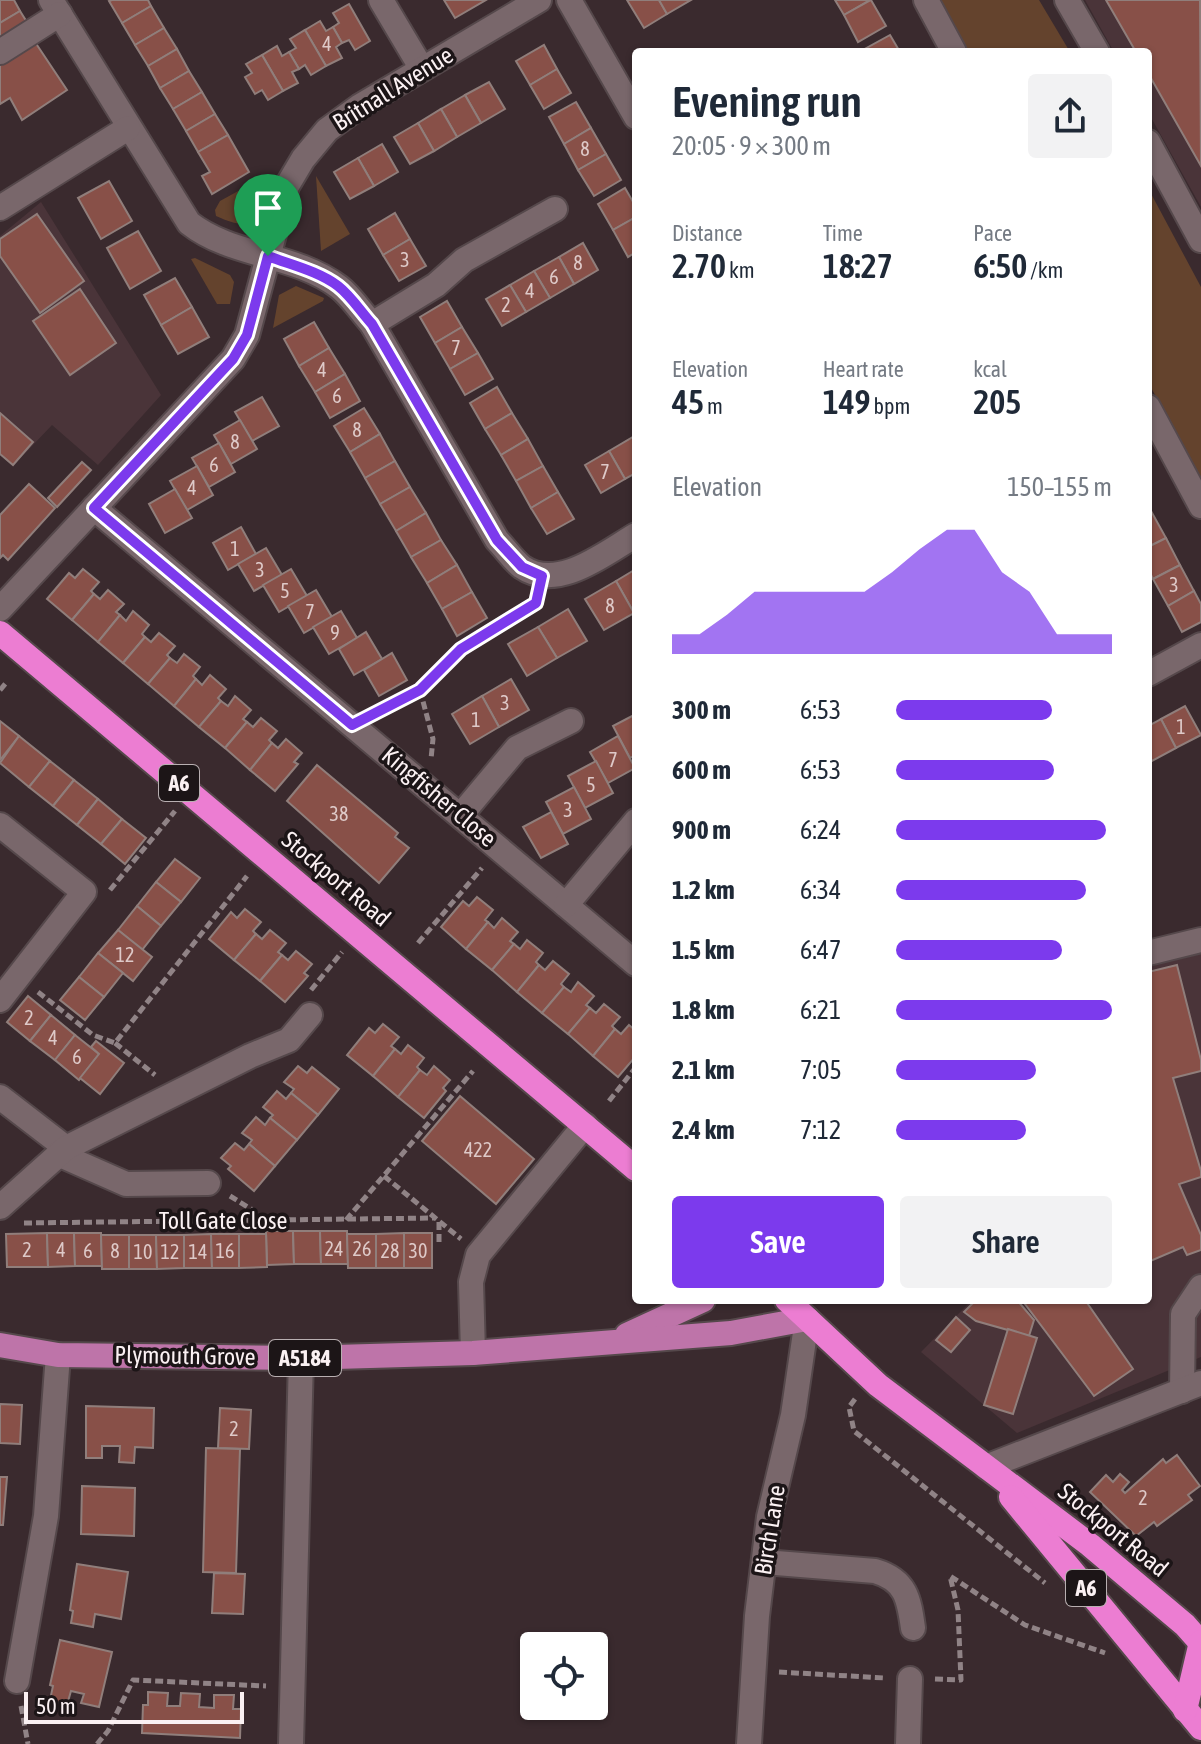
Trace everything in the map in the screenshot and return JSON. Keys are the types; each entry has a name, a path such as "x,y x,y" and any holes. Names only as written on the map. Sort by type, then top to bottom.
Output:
{"highway":[{"name":"Stockport Road","path":"0,633 632,1166"},
{"name":"Stockport Road","path":"791,1304 878,1385 1090,1545 1185,1625 1201,1643"},
{"name":"Stockport Road","path":"986,1467 1194,1717"},
{"path":"1194,1717 1201,1643"}],"main road":[{"name":"Plymouth Grove","path":"610,1342 694,1304"},
{"name":"Plymouth Grove","path":"0,1345 58,1355 301,1358 473,1353 731,1333 807,1319"}],"street":[{"path":"381,0 422,69"},
{"name":"Britnall Avenue","path":"0,609 233,359 247,335 287,186 303,159 327,130 360,106 539,0"},
{"path":"569,0 632,110"},
{"path":"926,0 952,48"},
{"path":"1067,0 1095,48"},
{"path":"0,52 55,7 189,223 207,237 311,272 339,287 372,324 497,540 522,567 542,576 562,574 583,566 632,537"},
{"path":"0,208 128,128"},
{"path":"1152,149 1201,240"},
{"path":"372,324 436,285 464,260 555,209"},
{"path":"1152,414 1201,506"},
{"name":"Kingfisher Close","path":"94,508 632,961"},
{"path":"1152,672 1201,645"},
{"path":"461,815 517,748 571,721"},
{"path":"0,825 84,892 0,1000"},
{"path":"566,905 632,826"},
{"path":"1152,952 1201,940"},
{"path":"6,1215 62,1151 177,1092 289,1040 310,1015"},
{"path":"0,1097 62,1151 126,1184 208,1183"},
{"path":"473,1353 471,1282 478,1255 585,1125"},
{"path":"986,1467 1192,1387 1183,1314 1201,1287"},
{"name":"Birch Lane","path":"749,1744 769,1517 793,1415 807,1319"},
{"path":"17,1681 46,1516 58,1355"},
{"path":"291,1744 301,1358"},
{"path":"764,1562 875,1571 887,1575 902,1585 907,1593 913,1628"},
{"path":"908,1744 910,1679"}],"path":[{"path":"352,725 420,690 461,649 536,603 542,576"},
{"path":"0,690 6,683"},
{"path":"420,690 433,739 430,771"},
{"path":"84,892 95,879 110,891 190,793"},
{"path":"418,943 499,848"},
{"path":"115,1043 264,855"},
{"path":"310,1015 310,992 357,933"},
{"path":"18,976 93,1035 115,1043 177,1092"},
{"path":"345,1220 473,1071"},
{"path":"609,1101 632,1072"},
{"path":"384,1176 465,1242"},
{"path":"208,1183 251,1209 252,1221"},
{"name":"Toll Gate Close","path":"6,1215 252,1221 437,1220"},
{"path":"437,1220 439,1242"},
{"path":"854,1431 1048,1585"},
{"path":"754,1671 961,1680 958,1610 950,1576 1025,1625 1112,1655"},
{"path":"97,1744 108,1731 133,1680 293,1687"},
{"path":"17,1681 28,1744"}],"shaded area":[{"path":"939,0 1039,0 1068,48 966,48"},
{"path":"1085,0 1201,0 1201,207 1152,119 1152,48 1112,48"},
{"path":"316,176 350,234 321,251"},
{"path":"262,178 266,181 253,219 240,224 216,216 215,210 220,201"},
{"path":"1152,195 1201,287 1201,480 1152,389"},
{"path":"41,202 161,395 98,465 52,425 13,466 0,455 0,236"},
{"path":"195,258 230,275 234,282 230,304 217,304 191,259"},
{"path":"296,286 324,298 323,301 273,328 279,295"},
{"path":"1201,954 1201,1357 1017,1433 921,1352 968,1304 1152,1304 1152,966"}],"building":[{"path":"0,0 14,0 20,11 0,23"},
{"path":"148,0 151,6 122,23 109,1"},
{"path":"444,0 486,0 455,18"},
{"path":"627,0 659,0 667,14 644,28"},
{"path":"659,0 691,0 667,14"},
{"path":"835,0 870,0 844,15"},
{"path":"871,0 886,26 858,42 844,15"},
{"path":"1106,0 1200,0 1201,166 1152,80 1152,48 1134,48"},
{"path":"349,4 370,41 355,50 349,40 342,43 333,27 339,23 333,13"},
{"path":"151,6 164,28 135,45 122,23"},
{"path":"20,11 30,27 0,45 0,23"},
{"path":"320,21 326,31 333,27 342,43 336,47 342,58 326,66 305,30"},
{"path":"164,28 177,49 148,66 135,45"},
{"path":"305,30 326,66 311,75 305,65 299,69 289,52 296,48 290,39"},
{"path":"890,35 898,48 867,48"},
{"path":"33,39 67,90 22,120 10,98 0,104 0,60"},
{"path":"544,45 557,69 530,85 516,61"},
{"path":"277,46 282,56 289,52 299,69 292,72 298,83 283,91 262,55"},
{"path":"177,49 189,71 160,88 148,66"},
{"path":"262,55 283,91 268,100 262,90 255,94 245,77 252,73 246,64"},
{"path":"557,69 571,93 544,109 530,85"},
{"path":"189,71 202,92 173,109 160,88"},
{"path":"489,82 505,109 481,123 465,95"},
{"path":"202,92 215,114 186,131 173,109"},
{"path":"465,95 481,123 457,137 441,109"},
{"path":"576,102 591,128 564,144 549,117"},
{"path":"441,109 457,137 434,151 418,123"},
{"path":"215,114 228,135 198,152 186,131"},
{"path":"418,123 434,151 410,164 394,137"},
{"path":"591,128 606,154 578,170 564,144"},
{"path":"228,135 249,172 212,194 202,176 210,172 198,152"},
{"path":"382,144 398,172 374,186 358,158"},
{"path":"606,154 621,180 594,196 578,170"},
{"path":"358,158 374,186 350,199 334,172"},
{"path":"109,181 132,221 101,239 78,198"},
{"path":"625,188 632,200 632,219 613,230 598,204"},
{"path":"395,213 410,239 383,255 368,229"},
{"path":"37,214 84,281 40,313 0,256 0,239"},
{"path":"632,219 632,254 628,257 613,230"},
{"path":"138,231 161,271 130,289 107,248"},
{"path":"410,239 426,266 399,281 383,255"},
{"path":"583,243 598,270 574,284 559,257"},
{"path":"559,257 574,284 550,298 534,271"},
{"path":"534,271 550,298 526,312 510,285"},
{"path":"175,278 192,307 161,325 144,295"},
{"path":"510,285 526,312 502,326 486,299"},
{"path":"80,289 116,343 70,375 33,321"},
{"path":"447,301 462,327 435,343 420,317"},
{"path":"192,307 209,337 178,354 161,325"},
{"path":"314,322 329,348 299,366 284,339"},
{"path":"462,327 478,353 450,369 435,343"},
{"path":"329,348 345,374 315,392 299,366"},
{"path":"478,353 493,379 465,395 450,369"},
{"path":"345,374 360,401 330,418 315,392"},
{"path":"497,387 512,413 485,429 470,403"},
{"path":"262,397 279,426 252,441 235,412"},
{"path":"364,408 380,434 350,452 334,426"},
{"path":"0,413 33,442 13,465 0,454"},
{"path":"512,413 528,439 501,455 485,429"},
{"path":"240,420 257,449 231,464 214,435"},
{"path":"380,434 395,461 365,478 350,452"},
{"path":"632,438 632,475 625,479 609,451"},
{"path":"528,439 543,466 516,481 501,455"},
{"path":"219,443 235,472 209,487 192,458"},
{"path":"609,451 625,479 601,493 585,465"},
{"path":"395,461 410,487 380,504 365,478"},
{"path":"82,462 91,470 57,507 48,498"},
{"path":"197,466 213,495 187,510 170,481"},
{"path":"543,466 558,492 531,508 516,481"},
{"path":"29,484 55,508 8,560 3,555 0,558 0,515"},
{"path":"410,487 426,513 396,531 380,504"},
{"path":"175,489 192,518 165,533 149,504"},
{"path":"558,492 574,519 547,534 531,508"},
{"path":"426,513 441,540 411,557 396,531"},
{"path":"1152,513 1166,538 1152,545"},
{"path":"241,527 256,554 228,570 213,543"},
{"path":"1166,538 1180,565 1153,579 1152,545"},
{"path":"441,540 457,565 427,583 411,557"},
{"path":"266,548 282,575 254,591 238,564"},
{"path":"457,565 472,592 442,609 427,583"},
{"path":"1180,565 1194,591 1168,606 1153,579"},
{"path":"83,569 99,582 91,591 94,594 72,620 47,599 69,573 75,578"},
{"path":"291,569 307,596 279,612 263,585"},
{"path":"632,571 632,609 616,581"},
{"path":"616,581 632,614 604,630 585,599"},
{"path":"108,590 124,604 116,612 120,615 98,642 72,620 94,594 100,599"},
{"path":"316,590 332,617 304,633 288,606"},
{"path":"1194,591 1201,604 1201,622 1182,632 1168,606"},
{"path":"472,592 487,618 457,636 442,609"},
{"path":"568,609 587,641 557,658 538,627"},
{"path":"133,611 149,625 142,634 145,637 123,663 98,642 120,615 126,621"},
{"path":"341,611 357,638 329,654 313,627"},
{"path":"538,627 557,658 527,676 508,644"},
{"path":"366,632 382,659 354,675 339,649"},
{"path":"159,633 175,646 167,655 170,658 148,684 123,663 145,637 151,642"},
{"path":"392,653 407,680 379,696 364,670"},
{"path":"184,654 200,667 193,676 196,679 174,706 148,684 170,658 177,663"},
{"path":"210,675 226,689 218,698 221,701 199,727 174,706 196,679 202,685"},
{"path":"511,679 529,710 499,727 482,696"},
{"path":"235,696 251,710 243,719 247,722 225,748 199,727 221,701 228,706"},
{"path":"482,696 499,727 470,744 452,714"},
{"path":"1185,706 1201,735 1176,748 1161,719"},
{"path":"632,716 632,757 630,758 613,726"},
{"path":"261,718 277,731 269,740 272,743 250,770 225,748 247,722 253,727"},
{"path":"1161,719 1176,748 1152,761 1152,724"},
{"path":"0,721 19,736 0,760"},
{"path":"19,736 50,761 29,787 0,763"},
{"path":"618,736 632,762 632,770 608,783 590,752"},
{"path":"286,739 302,753 294,762 298,764 275,791 250,770 272,743 278,748"},
{"path":"50,761 74,780 53,806 29,787"},
{"path":"596,761 613,793 585,808 568,776"},
{"path":"317,765 398,833 395,837 409,848 379,883 287,801"},
{"path":"74,780 98,799 77,825 53,806"},
{"path":"574,787 591,819 563,834 546,802"},
{"path":"98,799 122,819 101,844 77,825"},
{"path":"551,812 568,844 541,858 523,827"},
{"path":"122,819 146,838 125,864 101,844"},
{"path":"175,859 200,878 181,902 156,882"},
{"path":"156,882 181,902 161,926 137,906"},
{"path":"477,897 493,910 485,920 488,922 466,949 441,927 463,901 469,906"},
{"path":"137,906 161,926 142,950 118,930"},
{"path":"245,909 261,922 253,931 256,934 234,960 209,939 231,912 237,918"},
{"path":"502,918 518,932 510,941 514,944 492,970 466,949 488,922 494,928"},
{"path":"118,930 152,957 133,981 98,953"},
{"path":"270,930 286,943 278,952 282,955 260,981 234,960 256,934 262,939"},
{"path":"527,940 543,953 536,962 539,965 517,992 492,970 514,944 520,949"},
{"path":"296,951 312,964 304,973 308,976 285,1002 260,981 282,955 288,960"},
{"path":"98,953 123,973 104,997 79,977"},
{"path":"553,961 569,974 561,984 564,987 542,1013 517,992 539,965 545,970"},
{"path":"1177,965 1201,1060 1201,1071 1173,1078 1201,1171 1201,1177 1179,1184 1201,1235 1201,1250 1187,1255 1183,1247 1152,1260 1152,971"},
{"path":"79,977 104,997 85,1020 60,1000"},
{"path":"578,982 594,996 586,1005 590,1008 568,1034 542,1013 564,987 571,992"},
{"path":"28,996 51,1015 30,1041 7,1022"},
{"path":"604,1004 620,1017 612,1026 615,1029 593,1056 568,1034 590,1008 596,1013"},
{"path":"51,1015 75,1035 55,1060 30,1041"},
{"path":"383,1024 399,1037 391,1046 395,1049 373,1076 347,1055 369,1028 375,1033"},
{"path":"629,1025 632,1028 632,1061 618,1077 593,1056 615,1029 621,1034"},
{"path":"75,1035 99,1054 79,1080 55,1060"},
{"path":"96,1041 124,1063 100,1094 80,1078 99,1054 91,1047"},
{"path":"408,1045 424,1058 417,1067 420,1070 398,1097 373,1076 395,1049 401,1054"},
{"path":"298,1066 307,1073 312,1067 339,1089 318,1115 291,1093 294,1089 284,1082"},
{"path":"434,1066 450,1080 443,1088 446,1091 424,1118 398,1097 420,1070 427,1075"},
{"path":"277,1091 286,1099 291,1093 318,1115 297,1140 270,1118 273,1115 263,1107"},
{"path":"460,1096 534,1159 496,1204 422,1141"},
{"path":"256,1117 265,1125 270,1118 297,1140 275,1166 249,1144 252,1140 242,1133"},
{"path":"235,1143 244,1150 249,1144 275,1166 254,1191 228,1169 231,1166 221,1158"},
{"path":"266,1231 293,1231 294,1264 267,1265"},
{"path":"293,1231 320,1231 321,1264 294,1264"},
{"path":"320,1231 347,1231 348,1264 321,1264"},
{"path":"47,1233 48,1267 7,1267 6,1234"},
{"path":"47,1233 74,1233 75,1266 48,1267"},
{"path":"74,1233 101,1233 102,1266 75,1266"},
{"path":"404,1233 404,1268 376,1268 376,1234"},
{"path":"404,1233 432,1233 432,1268 404,1268"},
{"path":"211,1234 212,1268 184,1268 184,1235"},
{"path":"211,1234 239,1234 239,1268 212,1268"},
{"path":"239,1234 266,1234 267,1267 239,1268"},
{"path":"347,1234 376,1234 376,1268 348,1268"},
{"path":"101,1235 129,1235 129,1269 102,1269"},
{"path":"129,1235 156,1235 157,1269 129,1269"},
{"path":"156,1235 184,1235 184,1268 157,1269"},
{"path":"972,1304 1020,1304 1034,1320 1029,1336 976,1321 964,1312"},
{"path":"1025,1304 1088,1304 1133,1369 1094,1396"},
{"path":"956,1317 970,1330 951,1352 936,1340"},
{"path":"1008,1329 1037,1338 1013,1414 984,1405"},
{"path":"0,1404 22,1405 20,1444 0,1443"},
{"path":"86,1406 154,1408 153,1448 135,1447 134,1463 119,1462 120,1446 102,1446 102,1458 86,1458"},
{"path":"220,1408 251,1410 249,1449 218,1448"},
{"path":"206,1448 240,1449 236,1573 203,1572"},
{"path":"1177,1455 1200,1486 1188,1495 1192,1500 1157,1526 1154,1522 1136,1536 1090,1492 1106,1475 1113,1482 1120,1474 1129,1482 1122,1490 1125,1493 1163,1459 1166,1463"},
{"path":"0,1477 7,1477 3,1525 0,1525"},
{"path":"82,1486 135,1488 134,1536 81,1534"},
{"path":"77,1564 128,1572 121,1619 95,1614 93,1627 71,1623"},
{"path":"214,1573 245,1574 243,1614 212,1613"},
{"path":"60,1640 112,1652 99,1707 81,1703 84,1694 71,1691 67,1705 50,1700 53,1686 50,1685"},
{"path":"148,1692 168,1693 167,1706 180,1706 181,1693 200,1694 199,1707 214,1708 214,1695 234,1695 233,1709 241,1709 240,1738 142,1733 143,1705 148,1705"}],"route":[{"path":"268,256 316,274 339,287 372,324 497,540 522,567 542,576 536,603 461,649 420,690 352,725 94,508 233,359 247,335 268,256"}]}
